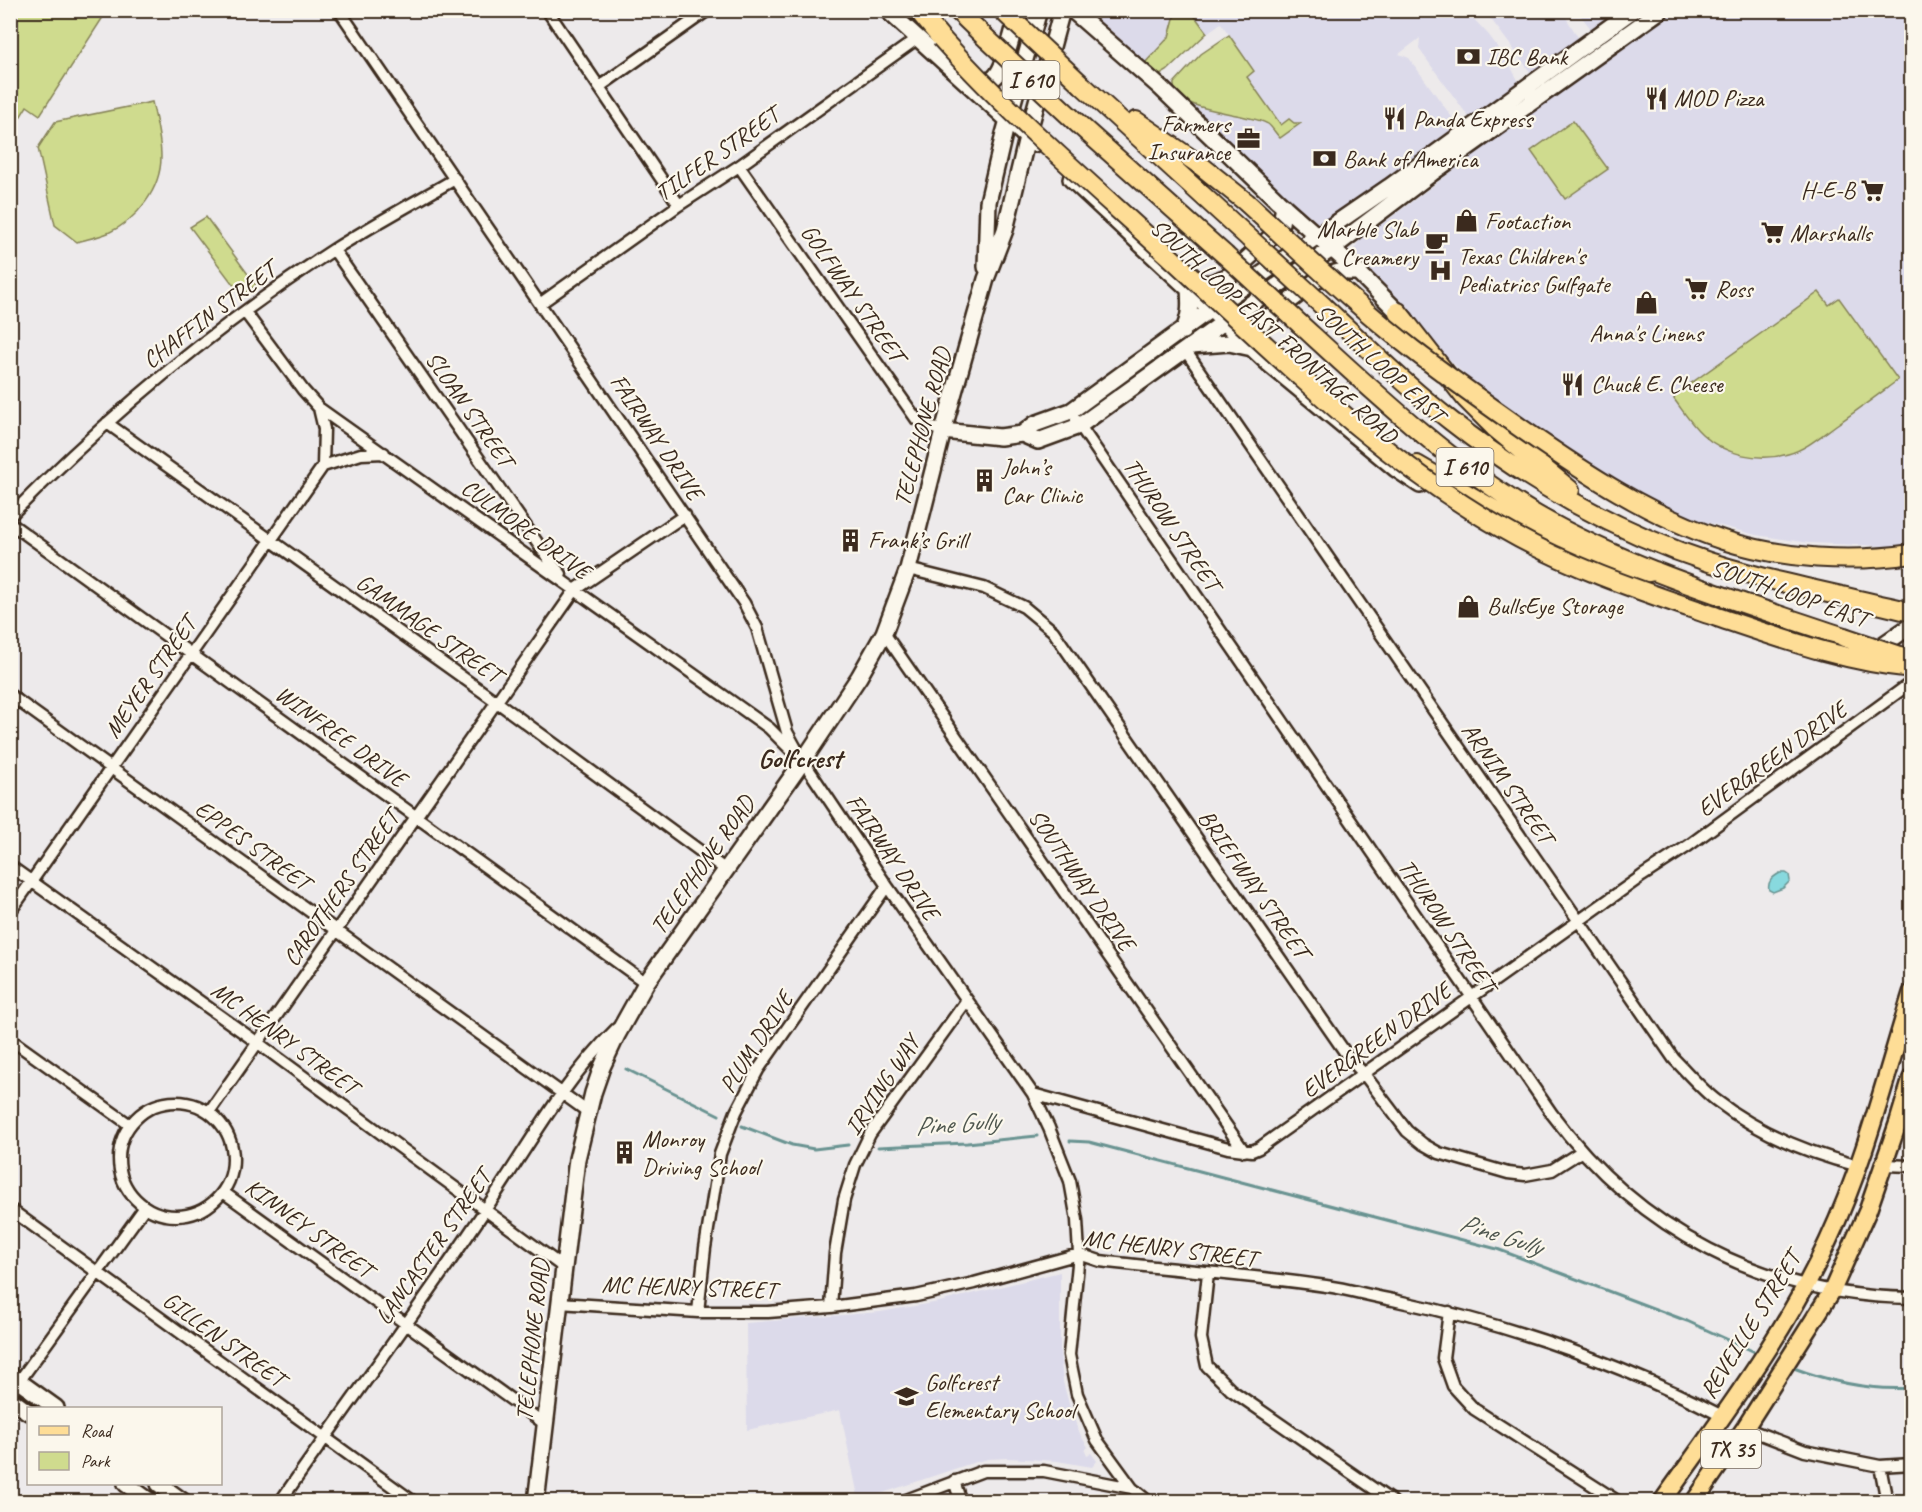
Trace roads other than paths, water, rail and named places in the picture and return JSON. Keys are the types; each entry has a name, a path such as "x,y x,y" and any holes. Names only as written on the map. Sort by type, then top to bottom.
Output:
{"highway":[{"path":"918,10 959,58 1041,138 1317,392 1399,460 1449,496 1539,548 1614,581 1817,648 1876,663 1911,668"},
{"name":"SOUTH LOOP EAST","path":"957,10 1075,121 1408,423 1471,471 1536,514 1567,531 1655,571 1911,660"},
{"name":"SOUTH LOOP EAST","path":"1002,10 1423,397 1485,447 1555,492 1658,543 1762,577 1911,612"},
{"path":"1082,85 1200,165 1246,202 1412,349 1555,452 1647,508 1681,525 1724,540 1764,550 1839,558 1911,555"},
{"path":"1398,312 1466,399 1494,427 1602,516"},
{"path":"1328,413 1517,524 1599,565 1627,576 1655,571"}],"main road":[{"name":"SOUTH LOOP EAST FRONTAGE ROAD","path":"887,10 1252,348 1396,469 1479,522 1544,558 1635,596 1835,664 1861,659 1911,624"},
{"path":"967,82 978,84 988,82 998,75 1002,69 1018,10"},
{"name":"TELEPHONE ROAD","path":"986,279 988,202 1039,10"},
{"name":"TELEPHONE ROAD","path":"536,1502 560,1303 562,1267 577,1160 602,1066 646,983 803,761 859,677 884,633 908,568 943,431 986,279 1005,230 1062,10"},
{"path":"1072,10 1161,88 1284,206 1333,248 1472,390 1496,412 1578,474 1616,494 1659,512 1740,537 1780,545 1911,555"},
{"path":"943,431 1000,437 1022,434 1035,424 1071,411 1211,309 1389,188 1633,10"},
{"path":"1022,434 1038,441 1079,426 1224,322 1333,248 1432,173 1661,10"},
{"path":"1183,331 1190,311 1187,287 1211,283 1229,276 1273,235 1281,223 1284,206"},
{"path":"1188,348 1229,343 1252,348 1257,329 1269,316 1321,277 1339,272 1358,272"},
{"name":"REVEILLE STREET","path":"1662,1502 1785,1323 1806,1286 1832,1232 1859,1166 1904,1040 1911,992"},
{"name":"REVEILLE STREET","path":"1694,1502 1745,1428 1832,1291 1869,1210 1911,1077"},
{"path":"13,1384 54,1407"},
{"path":"10,1399 27,1411"},
{"path":"127,1485 151,1502"},
{"path":"160,1485 184,1502"}],"street":[{"name":"FAIRWAY DRIVE","path":"339,10 744,603 757,628 787,732 803,761 887,886 1033,1094 1070,1180 1077,1220 1079,1254 1069,1355 1077,1394 1097,1440 1132,1488"},
{"path":"547,10 679,205"},
{"path":"598,87 708,10"},
{"name":"TILFER STREET","path":"541,303 918,38"},
{"name":"GOLFWAY STREET","path":"739,166 917,420 930,428 943,431"},
{"name":"CHAFFIN STREET","path":"10,516 52,474 147,388 245,312 334,250 455,179"},
{"name":"SLOAN STREET","path":"334,250 552,564 575,590"},
{"name":"CULMORE DRIVE","path":"245,312 319,408 769,729 803,761"},
{"name":"ARNIM STREET","path":"1188,348 1578,922 1674,1059 1716,1100 1760,1130 1820,1156 1859,1166"},
{"path":"319,408 324,429 323,466 361,454 384,453"},
{"name":"THUROW STREET","path":"1071,411 1079,426 1471,997 1552,1114 1582,1151 1629,1198 1675,1230 1748,1267 1806,1286 1871,1297 1911,1299"},
{"name":"GAMMAGE STREET","path":"107,423 497,702 726,870"},
{"name":"MEYER STREET","path":"10,912 323,466"},
{"name":"CAROTHERS STREET","path":"209,1112 575,590 685,516"},
{"name":"WINFREE DRIVE","path":"10,523 646,983"},
{"name":"BRIEFWAY STREET","path":"908,568 984,588 1024,607 1053,631 1342,1048 1407,1131 1439,1153 1508,1173 1525,1175 1552,1170 1582,1151"},
{"name":"SOUTHWAY DRIVE","path":"884,633 1244,1151"},
{"name":"EVERGREEN DRIVE","path":"1244,1151 1259,1148 1695,841 1911,682"},
{"name":"EPPES STREET","path":"10,695 588,1112"},
{"name":"MC HENRY STREET","path":"10,866 258,1043 562,1267"},
{"name":"PLUM DRIVE","path":"698,1312 705,1248 720,1154 736,1112 758,1070 887,886"},
{"name":"IRVING WAY","path":"831,1307 834,1253 844,1200 855,1165 870,1134 967,1000"},
{"name":"LANCASTER STREET","path":"280,1502 485,1211 562,1095 593,1052 625,1021"},
{"path":"10,1039 129,1125 144,1111 170,1102 190,1103 209,1112"},
{"path":"1033,1094 1244,1151"},
{"name":"KINNEY STREET","path":"129,1125 119,1150 119,1169 126,1187 137,1202 161,1215 187,1216 211,1205 228,1185 233,1167 233,1149 230,1140 222,1125 209,1112"},
{"path":"1884,1165 1911,1166"},
{"name":"KINNEY STREET","path":"223,1192 545,1424"},
{"path":"13,1384 145,1207"},
{"name":"GILLEN STREET","path":"10,1209 414,1502"},
{"name":"MC HENRY STREET","path":"560,1303 698,1312 768,1312 831,1307 916,1296 974,1283 1079,1254 1100,1261 1327,1286 1449,1312 1578,1352 1688,1398 1722,1416"},
{"path":"1208,1274 1201,1338 1207,1366 1232,1390 1393,1502"},
{"path":"1449,1312 1443,1358 1453,1386 1474,1409 1620,1502"},
{"path":"1745,1428 1805,1451 1880,1466 1911,1464"},
{"path":"1880,1466 1887,1502"},
{"path":"901,1502 983,1471 1044,1472 1132,1488 1149,1502"},
{"path":"954,1481 961,1502"}],"water":[{"path":"1780,873 1789,875 1790,881 1783,888 1773,892 1769,890 1770,882"}],"waterway":[{"name":"Pine Gully","path":"626,1069 719,1115"},
{"name":"Pine Gully","path":"742,1126 792,1145 814,1149 848,1145"},
{"name":"Pine Gully","path":"878,1147 967,1143 1037,1136"},
{"name":"Pine Gully","path":"1070,1141 1089,1142 1497,1249 1687,1321 1757,1353"},
{"name":"Pine Gully","path":"1791,1367 1850,1384 1881,1388 1912,1388"}],"place":[{"name":"IBC Bank","path":"1468,57"},
{"name":"MOD Pizza","path":"1656,98"},
{"name":"Panda Express","path":"1395,119"},
{"name":"Farmers Insurance","path":"1248,138"},
{"name":"Bank of America","path":"1325,159"},
{"name":"H-E-B","path":"1873,190"},
{"name":"Footaction","path":"1467,221"},
{"name":"Marshalls","path":"1772,233"},
{"name":"Marble Slab Creamery","path":"1436,243"},
{"name":"Texas Children's Pediatrics Gulfgate","path":"1440,270"},
{"name":"Ross","path":"1697,289"},
{"name":"Anna's Linens","path":"1646,303"},
{"name":"Chuck E. Cheese","path":"1573,384"},
{"name":"John’s Car Clinic","path":"984,481"},
{"name":"Frank’s Grill","path":"850,540"},
{"name":"BullsEye Storage","path":"1469,606"},
{"name":"Monroy Driving School","path":"624,1153"},
{"name":"Golfcrest Elementary School","path":"907,1396"}],"district":[{"name":"Golfcrest","path":"800,758"}]}
